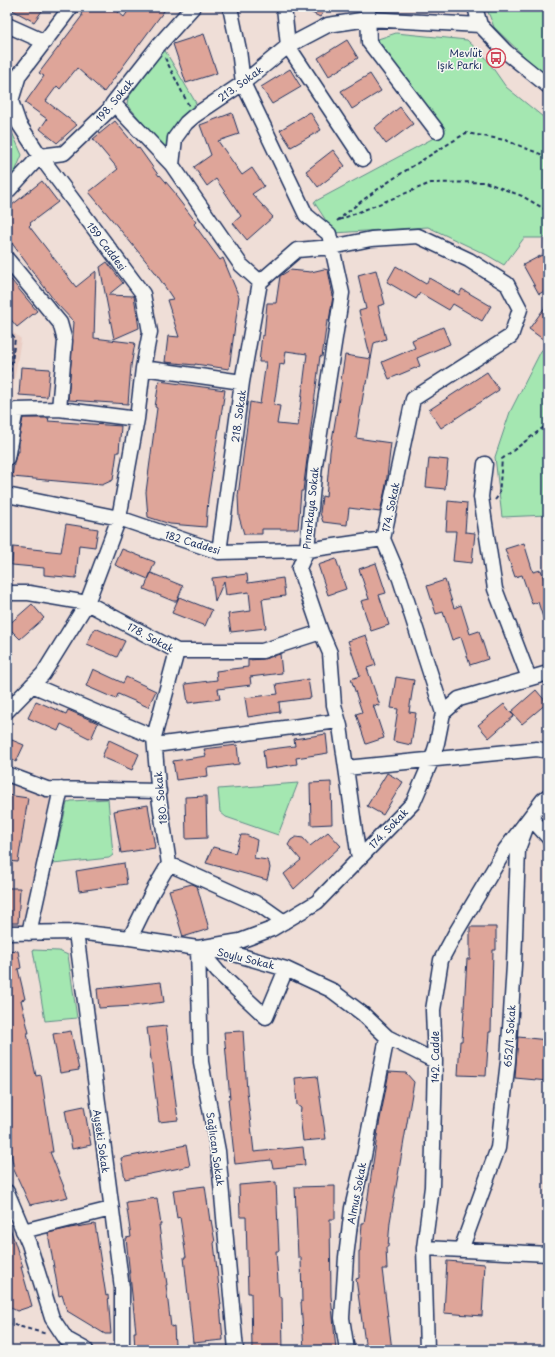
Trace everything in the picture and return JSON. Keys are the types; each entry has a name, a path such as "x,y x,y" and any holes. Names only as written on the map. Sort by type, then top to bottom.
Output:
{"street":[{"name":"159 Caddesi","path":"7,711 43,674 87,603 119,518 137,419 143,368 150,332 143,294 40,156 19,124 9,101 19,75 71,7"},
{"name":"198. Sokak","path":"40,156 64,153 109,110 158,46 193,7"},
{"name":"Pınarkaya Sokak","path":"230,7 239,50 243,83 306,215 330,234 342,293 315,466 307,550 299,568 321,632 330,653 334,705 346,768 359,859"},
{"path":"284,7 288,46 363,159"},
{"path":"475,7 480,25 506,52 548,86"},
{"path":"368,13 368,42 437,131"},
{"name":"213. Sokak","path":"172,165 175,138 186,123 243,83 288,46 328,25 368,13 480,25"},
{"path":"7,25 45,42"},
{"path":"113,103 172,165 242,265 260,282"},
{"path":"7,192 40,156"},
{"name":"174. Sokak","path":"198,948 240,941 272,929 318,902 413,803 432,760 443,712 400,579 383,539 413,399 511,336 520,309 507,284 469,260 418,236 371,239 332,247 297,250 260,282"},
{"path":"7,259 60,323 65,341 59,409"},
{"name":"218. Sokak","path":"219,552 242,382 260,282"},
{"path":"143,368 242,382"},
{"path":"7,458 16,410 59,409 137,419"},
{"path":"485,464 481,497 495,589 529,678"},
{"name":"182 Caddesi","path":"7,495 119,518 219,552 307,550 383,539"},
{"name":"178. Sokak","path":"7,593 29,593 87,603 177,651 262,651 321,632"},
{"name":"180. Sokak","path":"169,864 159,791 155,741 177,651"},
{"path":"443,712 459,699 529,678 548,674"},
{"path":"32,685 155,741 338,720"},
{"path":"346,768 537,749 548,751"},
{"path":"7,774 47,789 159,791"},
{"path":"30,933 62,789"},
{"name":"142. Cadde","path":"426,1350 424,1248 432,1187 435,1060 433,1010 441,960 505,850 548,796"},
{"path":"530,817 548,837"},
{"name":"652/1. Sokak","path":"461,1250 498,1148 508,1061 514,965 518,849 530,817"},
{"path":"130,938 169,864 260,905 284,922"},
{"name":"Soylu Sokak","path":"7,933 76,932 231,952 286,969 331,990 363,1014 387,1037 435,1060"},
{"name":"Ayseki Sokak","path":"76,932 122,1288 122,1350"},
{"path":"198,948 218,972 266,1017 286,969"},
{"name":"Sağlıcan Sokak","path":"198,948 201,1062 218,1151 236,1350"},
{"name":"Almus Sokak","path":"347,1350 342,1318 346,1257 352,1208 363,1161 387,1037"},
{"path":"7,1192 24,1231 52,1318 66,1339 83,1349"},
{"path":"24,1231 111,1209"},
{"path":"424,1248 548,1254"}],"path":[{"path":"158,46 194,116"},
{"path":"336,221 358,202 388,181 466,133 505,140 548,157"},
{"path":"321,227 431,183 485,182 522,196 548,211"},
{"path":"7,329 15,338 7,400 16,410"},
{"path":"544,427 548,420"},
{"path":"484,514 499,495 502,459 548,424"},
{"path":"7,1323 66,1339"}],"shaded area":[{"path":"7,327 21,339 7,425"},
{"path":"7,783 50,798 24,927 7,927"}],"green space":[{"path":"486,7 548,7 548,76 530,62 494,27"},
{"path":"396,33 467,40 485,57 506,87 548,121 548,238 524,238 504,265 487,255 428,227 334,233 314,202 443,133 375,40"},
{"path":"164,49 196,103 188,113 167,152 127,104 128,98"},
{"path":"7,121 22,155 15,172 7,182"},
{"path":"548,343 548,515 502,517 495,457 510,412 541,351"},
{"path":"298,783 278,835 226,817 220,812 218,789"},
{"path":"108,799 113,855 109,858 53,864 67,803 71,801"},
{"path":"33,950 59,951 68,955 77,1018 45,1021"}],"building":[{"path":"7,7 45,7 34,22"},
{"path":"86,7 112,7 124,17 131,7 167,7 104,92 77,68 60,89 57,86 46,101 77,125 57,143 40,129 47,119 25,103 44,76 39,73 82,16 81,14"},
{"path":"300,7 327,7 320,17"},
{"path":"204,34 217,73 186,83 173,44"},
{"path":"347,40 358,58 329,76 318,58"},
{"path":"290,69 301,87 272,104 261,87"},
{"path":"370,74 381,91 352,109 341,91"},
{"path":"400,107 413,124 386,144 374,128"},
{"path":"310,112 321,130 291,147 280,130"},
{"path":"232,113 239,134 218,141 242,175 252,168 264,186 252,194 273,217 247,240 233,223 241,216 216,179 207,186 194,167 211,155 200,125"},
{"path":"115,121 138,149 139,148 159,176 160,175 176,194 175,195 196,222 194,224 220,260 223,258 239,297 229,369 195,364 165,362 168,336 179,337 167,300 173,299 155,272 89,192 118,169 93,139"},
{"path":"333,150 345,166 318,187 306,171"},
{"path":"42,181 58,202 30,223 31,224 29,226 76,287 96,271 94,338 135,343 131,366 128,404 68,400 74,322 56,303 11,242 7,246 7,209"},
{"path":"542,255 548,267 548,289 539,294 523,265"},
{"path":"107,262 123,283 108,295 134,296 139,328 114,339 100,267"},
{"path":"396,266 426,284 429,278 459,295 462,289 491,306 482,321 453,304 449,310 420,293 416,299 387,282"},
{"path":"324,269 328,270 333,296 329,321 327,321 322,357 320,356 303,491 301,491 298,529 262,529 262,534 244,534 239,517 238,496 250,402 260,404 266,362 259,362 262,335 264,336 267,303 276,303 280,276 290,270 311,272","holes":["286,351 307,354 298,426 277,424 280,406 274,405 280,364 284,365"]},
{"path":"376,270 385,304 378,306 386,339 374,343 371,359 359,311 366,309 358,275"},
{"path":"7,275 37,311 17,327 7,315"},
{"path":"548,303 548,335 544,340 529,329"},
{"path":"443,327 450,344 417,358 420,366 389,379 382,362 415,348 412,340"},
{"path":"345,355 371,359 367,384 365,384 356,438 391,443 386,485 380,512 349,508 347,525 323,522 320,513 322,496 326,497 330,452"},
{"path":"21,367 50,369 47,397 19,395"},
{"path":"487,372 499,390 441,428 429,410"},
{"path":"159,381 225,390 208,499 206,527 170,524 148,517 146,492"},
{"path":"23,418 49,418 48,421 121,426 119,452 117,452 113,480 102,485 12,477 17,452 19,452 19,438"},
{"path":"429,458 448,460 445,489 426,487"},
{"path":"448,501 467,503 465,532 475,533 472,563 453,561 456,531 446,531"},
{"path":"66,524 98,529 95,547 79,545 76,578 44,575 44,568 12,565 13,547 61,552"},
{"path":"524,543 533,572 541,570 548,591 548,626 546,627 538,602 532,604 522,575 515,577 505,549"},
{"path":"122,549 155,562 148,579 115,565"},
{"path":"336,559 346,589 328,595 318,565"},
{"path":"376,563 386,593 379,595 389,625 371,631 361,601 369,599 359,569"},
{"path":"151,573 183,586 177,601 173,601 144,589"},
{"path":"247,574 248,583 283,578 285,596 262,599 266,628 231,632 228,614 251,611 249,592 226,595 224,581 215,602 212,578"},
{"path":"445,580 454,608 461,605 470,634 479,631 488,659 470,665 461,637 452,640 443,612 436,614 427,586"},
{"path":"179,597 212,610 205,626 172,613"},
{"path":"32,604 44,618 20,639 7,626"},
{"path":"95,628 125,641 117,657 87,644"},
{"path":"366,635 376,665 367,668 380,706 373,705 384,738 366,744 356,714 362,712 351,679 360,676 348,641"},
{"path":"280,654 282,673 250,677 251,685 218,689 220,699 188,703 185,684 217,680 216,671 248,667 248,660 264,659"},
{"path":"93,669 123,683 126,677 156,691 148,707 118,694 116,699 86,686"},
{"path":"396,677 414,680 409,712 416,713 411,745 393,741 398,709 391,708"},
{"path":"308,679 311,698 279,702 280,712 248,717 245,698 278,694 276,684"},
{"path":"536,690 547,703 522,724 511,712"},
{"path":"36,701 66,714 68,710 98,723 91,739 61,724 58,731 28,718"},
{"path":"504,704 514,716 489,738 478,725"},
{"path":"326,734 328,753 296,758 297,764 265,769 263,750 295,746 294,739"},
{"path":"7,738 24,745 16,762 7,757"},
{"path":"109,740 139,754 132,770 102,757"},
{"path":"237,745 239,764 207,768 208,776 176,780 173,761 206,756 204,749"},
{"path":"387,773 403,782 383,815 367,806"},
{"path":"331,782 332,824 311,825 310,783"},
{"path":"7,795 28,798 18,862 7,861"},
{"path":"206,796 207,838 186,839 185,797"},
{"path":"148,805 155,848 121,853 114,811"},
{"path":"328,832 341,846 294,889 284,874 301,860 288,845 291,840 296,837 303,838 310,846"},
{"path":"241,835 246,835 257,840 254,858 267,860 269,863 270,868 267,880 206,863 213,847 235,853"},
{"path":"124,863 127,884 79,891 76,871"},
{"path":"192,884 197,886 209,929 183,937 169,890"},
{"path":"7,888 20,888 18,923 7,923"},
{"path":"470,927 496,927 496,950 493,950 491,1032 489,1032 486,1076 458,1075 460,1041 462,1041 467,959 470,959"},
{"path":"7,950 18,951 21,968 18,969 25,999 21,1000 29,1033 27,1033 36,1076 41,1075 53,1152 50,1152 68,1197 30,1205 14,1170 7,1130"},
{"path":"161,982 164,1002 99,1008 97,989"},
{"path":"166,1026 178,1120 159,1122 147,1028"},
{"path":"71,1031 79,1070 60,1073 53,1034"},
{"path":"243,1031 247,1091 254,1152 303,1147 305,1165 273,1168 271,1160 235,1164 228,1099 230,1099 224,1032"},
{"path":"518,1037 548,1040 548,1081 515,1078"},
{"path":"389,1072 406,1073 414,1082 390,1222 388,1247 386,1247 387,1269 382,1269 392,1350 366,1350 356,1279 359,1278 359,1251 362,1223 364,1223 378,1130"},
{"path":"317,1076 326,1139 303,1141 300,1116 301,1108 297,1105 295,1078"},
{"path":"84,1106 91,1145 72,1149 65,1110"},
{"path":"186,1145 190,1166 125,1179 121,1158"},
{"path":"276,1182 279,1251 276,1251 279,1297 282,1297 283,1350 252,1350 251,1293 248,1293 246,1217 240,1217 239,1185"},
{"path":"205,1186 210,1221 211,1220 215,1242 223,1340 193,1343 184,1257 186,1257 180,1217 177,1218 173,1190"},
{"path":"335,1186 335,1219 330,1219 331,1296 336,1350 304,1350 301,1302 301,1257 298,1257 295,1187"},
{"path":"157,1198 171,1327 174,1326 175,1345 172,1350 135,1350 134,1332 136,1332 126,1238 131,1237 126,1202"},
{"path":"95,1224 106,1296 108,1295 111,1334 105,1334 67,1311 62,1295 59,1296 48,1233"},
{"path":"7,1225 9,1225 23,1267 21,1267 32,1306 17,1311 7,1306"},
{"path":"447,1261 485,1264 482,1316 444,1313"}],"place":[{"name":"Mevlüt Işık Parkı","path":"496,58"}]}
